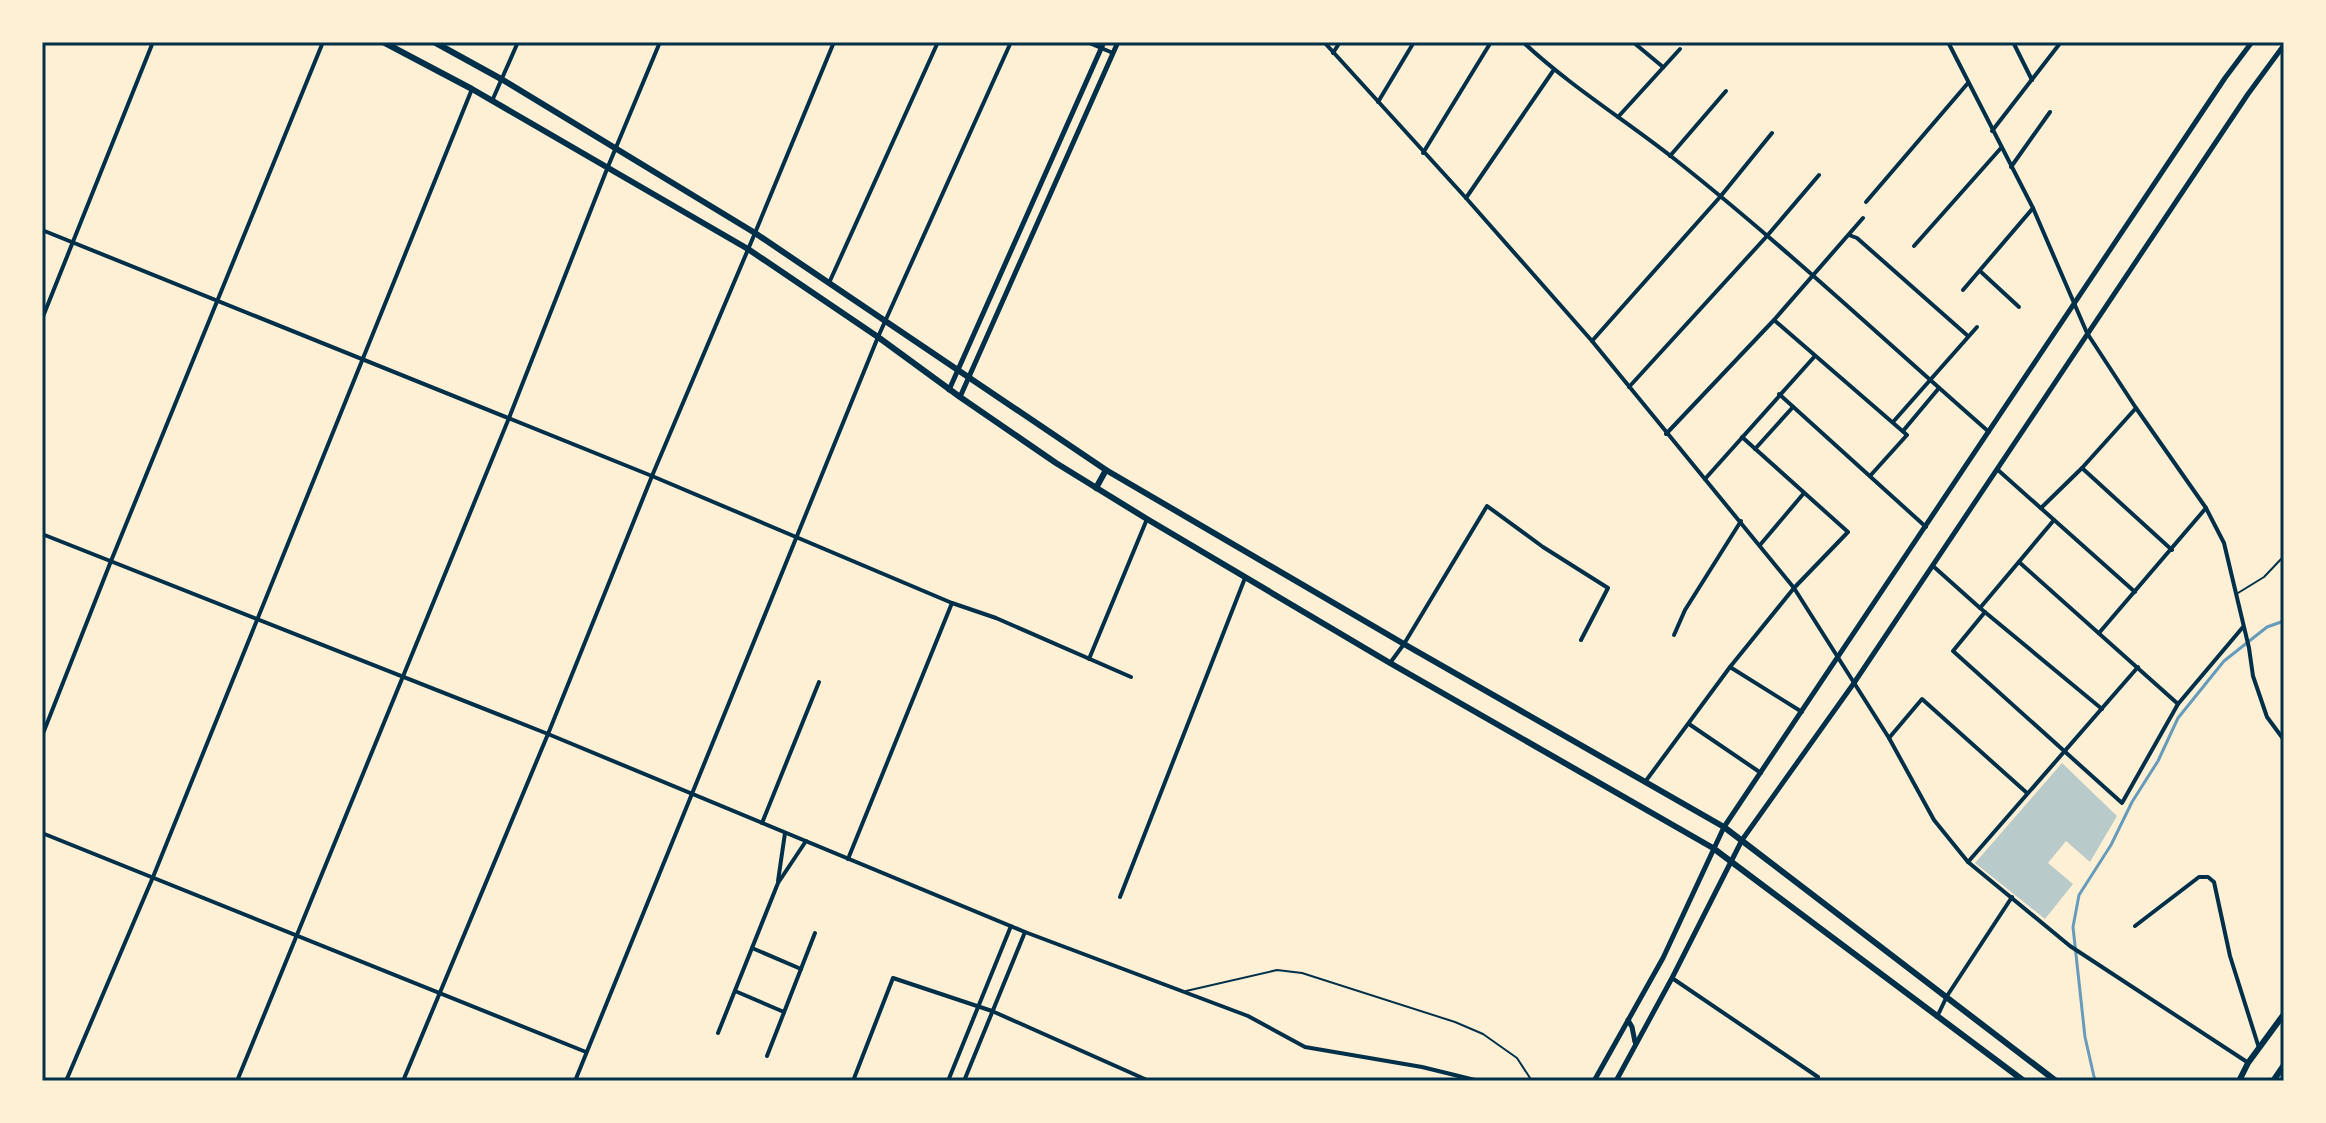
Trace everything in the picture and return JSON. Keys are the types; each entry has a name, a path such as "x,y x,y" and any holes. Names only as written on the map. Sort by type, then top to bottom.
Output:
{"main road":[{"path":"383,42 472,89 748,249 878,337 949,390 1096,488 1390,663 1713,848 2024,1081"},
{"path":"434,42 503,80 755,233 1106,470 1724,827 2056,1081"},
{"path":"1096,488 1106,470"},
{"path":"2239,1081 2248,1063 2284,1014"},
{"path":"2273,1081 2284,1065"}],"street":[{"path":"42,319 153,42"},
{"path":"42,736 323,42"},
{"path":"492,101 518,42"},
{"path":"237,1081 660,42"},
{"path":"403,1081 834,42"},
{"path":"829,283 938,42"},
{"path":"575,1081 878,337 1011,42"},
{"path":"1087,42 1103,45 1113,53"},
{"path":"960,397 1118,42"},
{"path":"1324,42 1592,341 1794,588 1889,738 1934,820 1968,862 2070,946 2248,1063"},
{"path":"1333,53 1340,42"},
{"path":"1378,102 1414,42"},
{"path":"1423,153 1491,42"},
{"path":"1523,42 1554,71 1670,156 1767,236 1989,432"},
{"path":"1633,42 1663,67"},
{"path":"1948,42 2033,208 2087,333 2206,508 2224,543 2253,676 2267,717 2284,740"},
{"path":"2013,42 2032,80"},
{"path":"1992,131 2061,42"},
{"path":"1594,1081 1663,958 1724,827 2252,42"},
{"path":"949,390 1103,45"},
{"path":"1616,1081 1742,840 1854,683 2248,94 2284,45"},
{"path":"1618,117 1680,49"},
{"path":"1466,198 1554,71"},
{"path":"1866,202 1968,83"},
{"path":"66,1081 153,877 472,89"},
{"path":"1670,156 1726,91"},
{"path":"2011,167 2050,112"},
{"path":"1592,341 1720,197 1772,133"},
{"path":"1914,246 2001,148"},
{"path":"1629,387 1819,175"},
{"path":"1963,290 2033,208"},
{"path":"1666,434 1774,320 1863,218"},
{"path":"42,230 652,476 1131,677"},
{"path":"1849,235 1857,238 1968,336"},
{"path":"1979,270 2019,307"},
{"path":"1774,320 1905,433"},
{"path":"1893,422 1977,327"},
{"path":"1705,480 1815,356"},
{"path":"1870,476 1939,388"},
{"path":"1779,394 1926,527"},
{"path":"1755,449 1793,407"},
{"path":"2041,509 2136,408"},
{"path":"1645,782 1730,667 1794,588 1848,532 1742,437"},
{"path":"2082,468 2172,550"},
{"path":"1998,470 2135,592"},
{"path":"1760,545 1804,493"},
{"path":"1390,663 1487,506 1543,547 1608,588 1581,640"},
{"path":"2099,633 2206,508"},
{"path":"1089,659 1147,519"},
{"path":"1980,608 2054,520"},
{"path":"1674,635 1685,610 1741,521"},
{"path":"42,534 548,734 1025,932 1248,1016 1305,1047 1422,1067 1479,1081"},
{"path":"2019,562 2178,704"},
{"path":"1933,565 2102,709"},
{"path":"1120,897 1245,578"},
{"path":"848,859 952,603"},
{"path":"1985,612 1953,651 2122,803 2178,704 2243,627"},
{"path":"1730,667 1802,712"},
{"path":"1968,862 2138,667"},
{"path":"762,823 819,682"},
{"path":"1889,738 1922,699 2027,793"},
{"path":"1689,724 1761,773"},
{"path":"42,833 586,1052"},
{"path":"778,883 785,833"},
{"path":"718,1033 778,883 806,841"},
{"path":"2135,926 2199,877 2208,877 2214,882 2230,956 2259,1048"},
{"path":"1937,1017 1947,996 2012,897"},
{"path":"948,1081 1011,926"},
{"path":"964,1081 1025,932"},
{"path":"767,1056 815,933"},
{"path":"752,948 801,969"},
{"path":"853,1081 893,978 992,1011 1147,1080"},
{"path":"1672,978 1818,1077"},
{"path":"735,991 784,1012"},
{"path":"1628,1020 1635,1043"},
{"path":"2249,1081 2263,1081"}],"lane":[{"path":"2237,594 2264,577 2284,556"},
{"path":"1185,992 1277,970 1302,973 1455,1022 1483,1034 1517,1058 1532,1081"}],"shaded area":[{"path":"2062,763 2117,816 2090,862 2066,841 2048,863 2073,884 2045,919 1975,863"}],"waterway":[{"path":"2095,1081 2085,1037 2073,927 2079,895 2158,761 2178,718 2224,661 2267,627 2284,621"}]}
